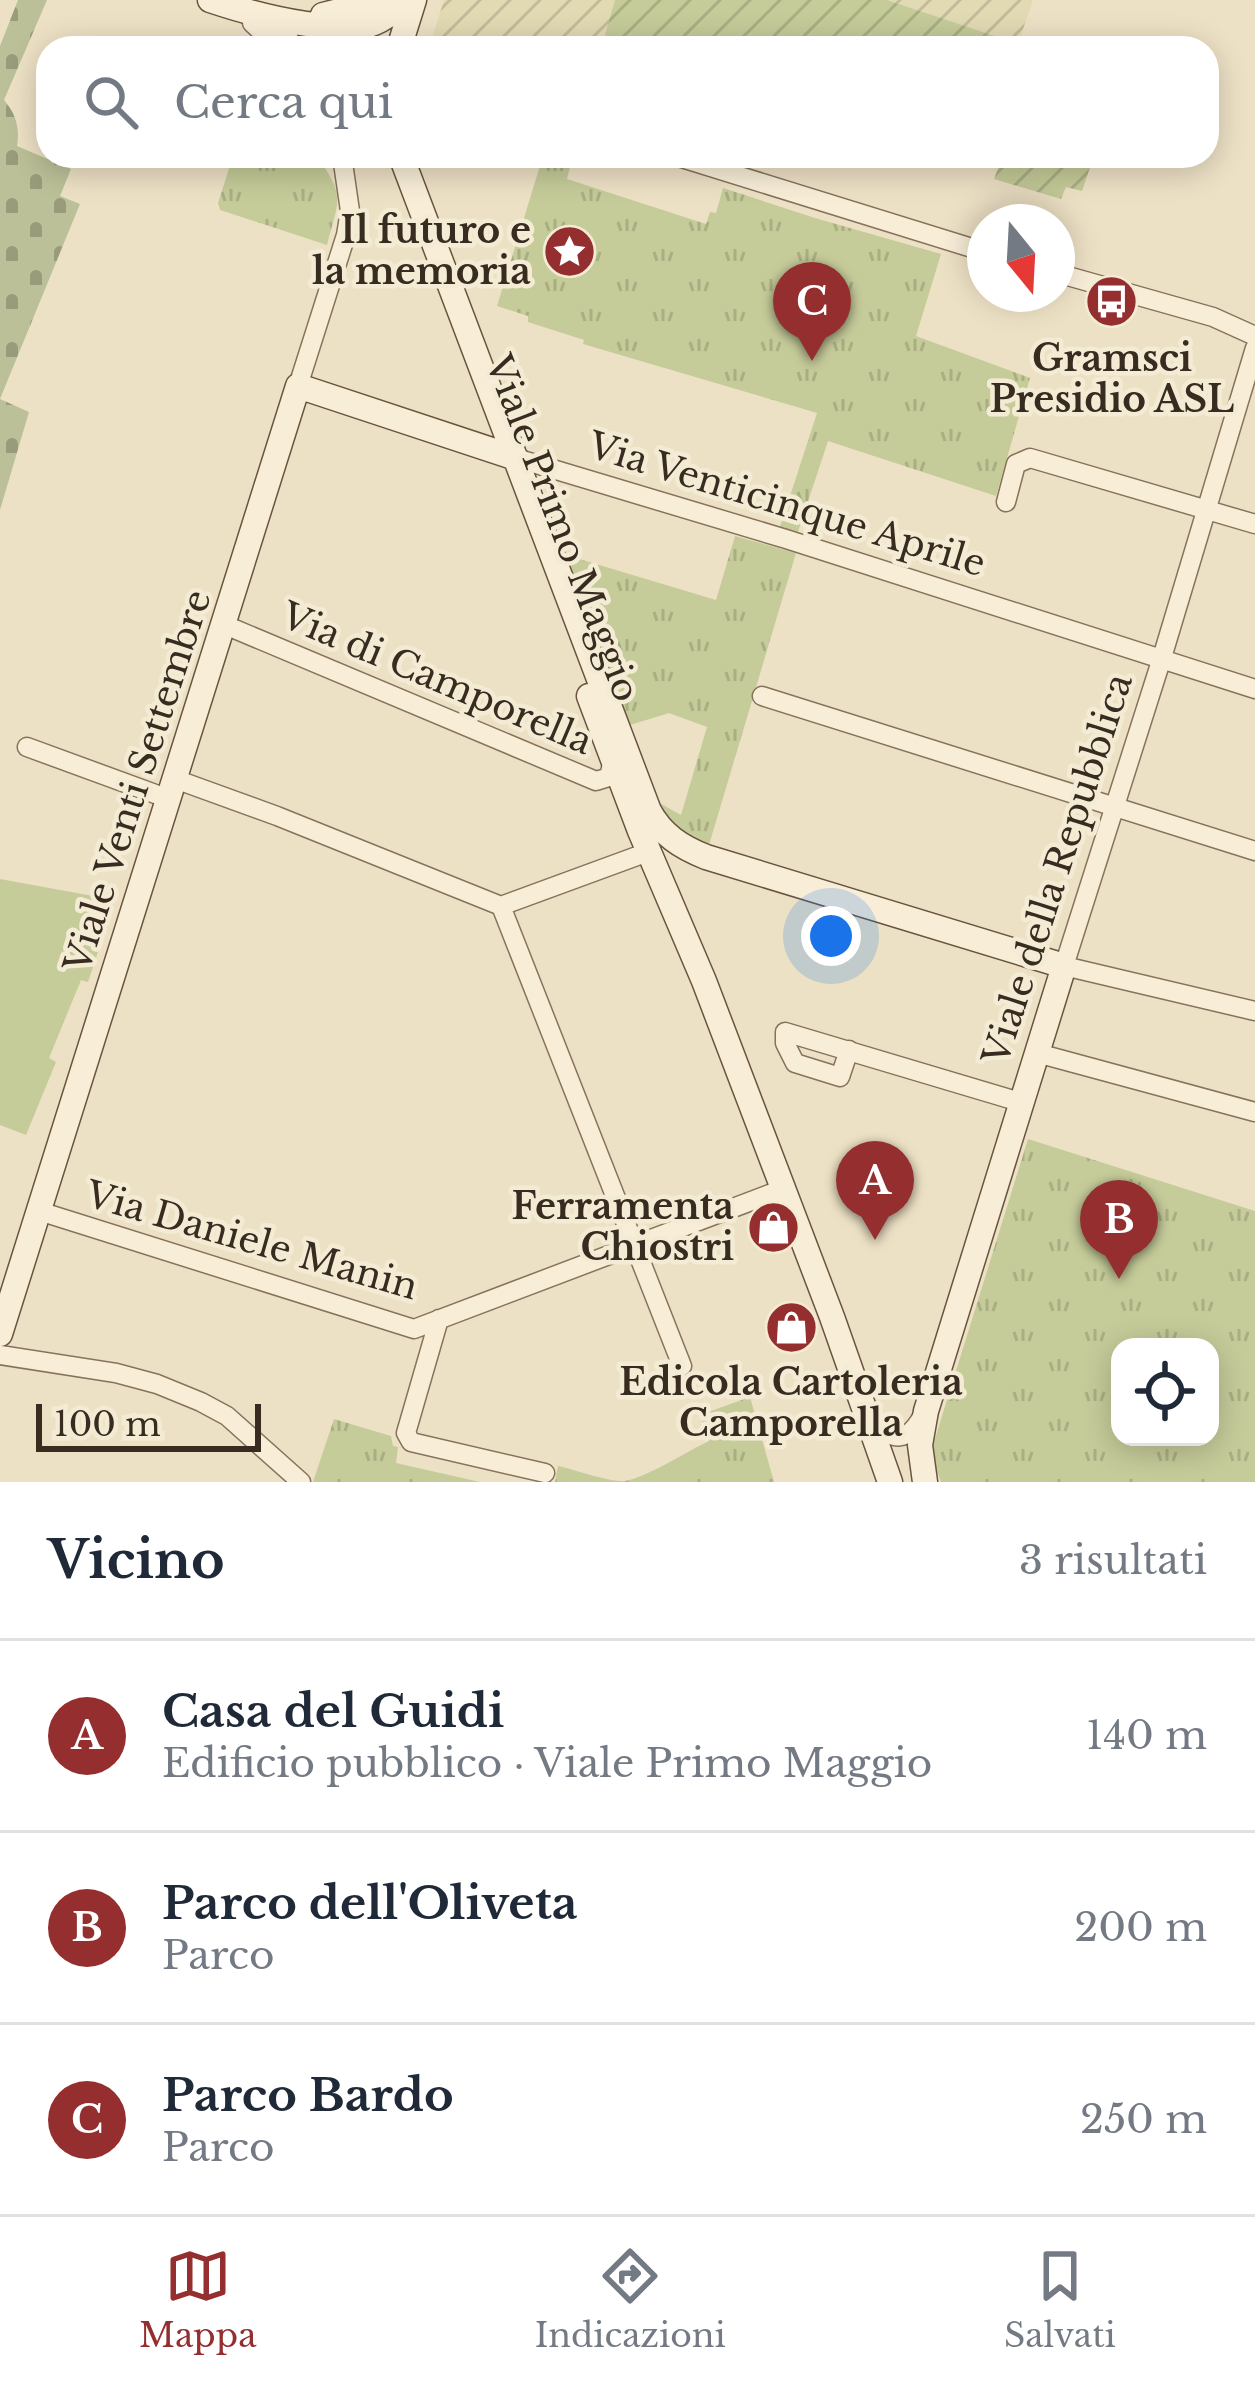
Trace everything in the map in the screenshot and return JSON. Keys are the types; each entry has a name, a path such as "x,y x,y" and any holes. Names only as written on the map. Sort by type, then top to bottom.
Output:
{"main road":[{"path":"297,20 383,0"},
{"path":"316,36 387,16 410,0"},
{"path":"399,36 410,0"},
{"path":"222,4 377,36"},
{"path":"222,4 275,28 281,36"},
{"name":"Viale Primo Maggio","path":"387,168 652,816 696,862 680,873 676,890 682,924"},
{"name":"Viale Primo Maggio","path":"405,168 613,760 784,1189 890,1482"},
{"name":"Via Venticinque Aprile","path":"298,386 506,454"},
{"name":"Viale Venti Settembre","path":"0,1334 298,386"},
{"path":"696,862 1064,966"},
{"name":"Viale della Repubblica","path":"925,1482 920,1462 926,1411 1064,966"}],"street":[{"path":"222,4 266,36"},
{"path":"336,168 348,191"},
{"name":"Viale Venti Settembre","path":"298,386 350,211 344,168"},
{"path":"714,168 967,246"},
{"path":"1075,278 1213,317 1255,336"},
{"name":"Viale della Repubblica","path":"1064,966 1255,349"},
{"name":"Via Venticinque Aprile","path":"506,454 1255,689"},
{"path":"1006,502 1016,464 1030,458 1255,524"},
{"name":"Via di Camporella","path":"225,625 596,781 609,777 613,760"},
{"path":"762,696 1255,851"},
{"path":"27,747 278,816 501,906 649,852"},
{"path":"501,906 682,1366"},
{"path":"1064,966 1255,1012"},
{"path":"849,1050 1020,1102"},
{"path":"1036,1053 1255,1112"},
{"name":"Via Daniele Manin","path":"39,1211 414,1329 784,1189"},
{"path":"439,1319 406,1433 411,1442 545,1473"},
{"path":"0,1355 116,1373 201,1402 227,1416 301,1482"},
{"path":"870,1424 890,1436 904,1436 916,1429 926,1411"}],"shaded area":[{"path":"444,0 615,0 604,36 433,36"},
{"path":"887,0 1033,0 1021,36 994,36"}],"green space":[{"path":"18,0 47,0 4,100 16,122 17,146 36,154 36,168 71,169 60,196 80,204 0,399 0,46"},
{"path":"615,0 887,0 995,36 604,36"},
{"path":"229,168 324,168 337,199 327,245 220,210"},
{"path":"539,168 570,168 567,179 706,224 710,212 716,213 723,188 941,254 916,336 1030,378 996,496 828,441 798,532 780,527 817,413 583,344 584,340 528,322 528,316 497,306"},
{"path":"998,168 1090,168 1082,191 1066,187 1061,199 994,179"},
{"path":"0,399 29,412 0,510"},
{"path":"735,536 796,553 709,845 672,823 658,802 681,815 707,727 669,713 630,725 566,555 716,600"},
{"path":"0,879 115,900 88,982 81,980 49,1058 56,1062 26,1135 0,1125"},
{"path":"1028,1139 1255,1211 1255,1482 941,1482 933,1445"},
{"path":"750,1397 774,1482 555,1482 558,1466 616,1481 641,1476 709,1441 700,1415"},
{"path":"334,1419 391,1436 393,1446 398,1447 396,1463 480,1482 313,1482"}],"place":[{"name":"Il futuro e la memoria","path":"570,251"},
{"name":"Gramsci Presidio ASL","path":"1112,302"},
{"name":"Parco Bardo","path":"812,361"},
{"name":"Ferramenta Chiostri","path":"773,1227"},
{"name":"Casa del Guidi","path":"875,1240"},
{"name":"Parco dell'Oliveta","path":"1119,1279"},
{"name":"Edicola Cartoleria Camporella","path":"791,1327"}]}
